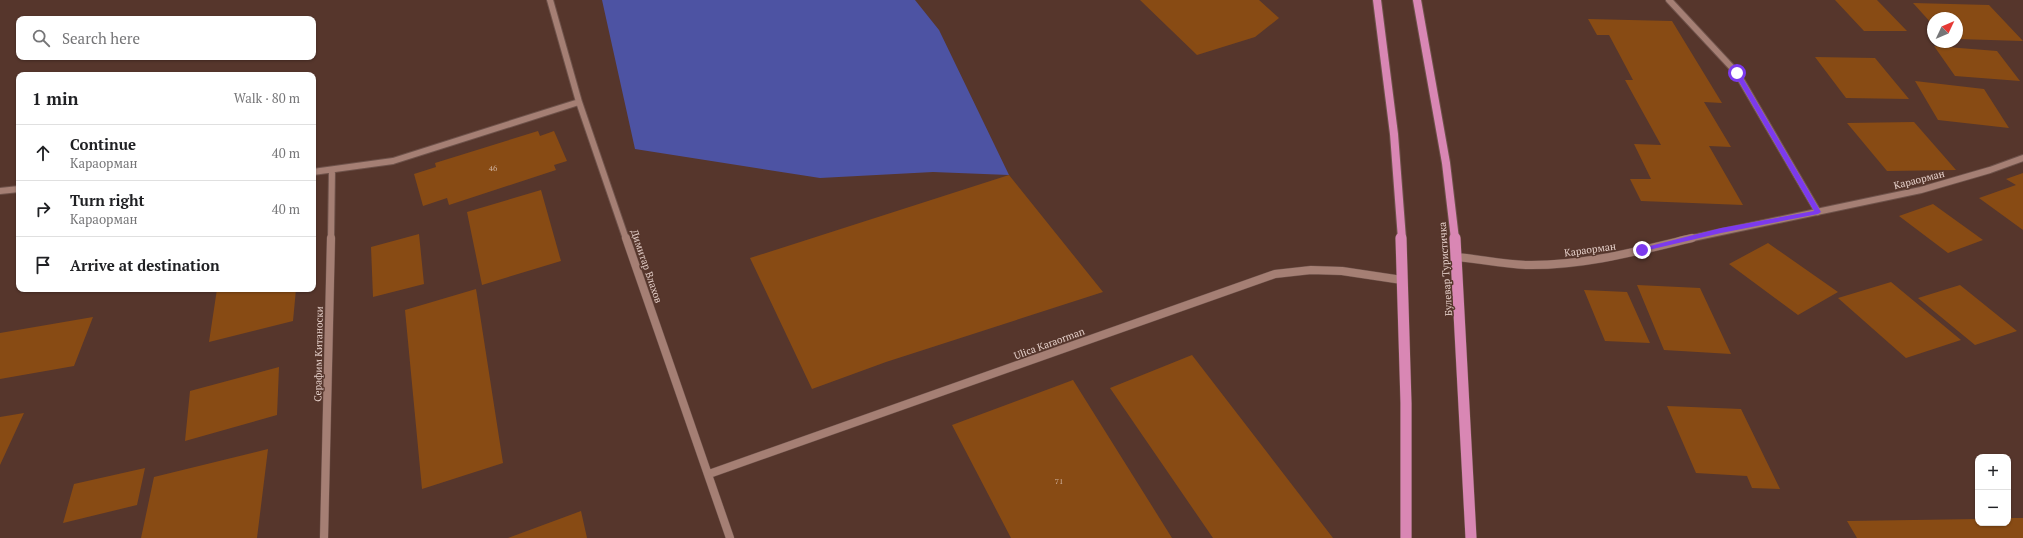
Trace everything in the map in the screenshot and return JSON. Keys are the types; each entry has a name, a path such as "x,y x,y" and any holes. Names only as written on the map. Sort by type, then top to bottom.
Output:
{"main road":[{"path":"1377,0 1391,106 1408,386 1406,538"},
{"name":"Булевар Туристичка","path":"1417,0 1446,164 1456,257 1471,538"}],"street":[{"name":"Димитар Влахов","path":"550,0 579,102 730,538"},
{"path":"1669,0 1737,73 1818,212"},
{"path":"316,172 393,161 579,102"},
{"name":"Караорман","path":"1456,257 1528,265 1583,262 1642,250 1721,230 1818,212 1925,189 1994,169 2023,158"},
{"name":"Серафим Китаноски","path":"324,538 332,170"},
{"path":"0,191 16,190"},
{"name":"Ulica Karaorman","path":"709,474 1275,274 1310,270 1342,271 1402,280"}],"shaded area":[{"path":"602,0 915,0 939,30 1009,175 933,172 820,178 635,149"}],"building":[{"path":"1140,0 1259,0 1279,18 1255,37 1197,55"},
{"path":"1835,0 1877,0 1907,31 1864,31"},
{"path":"1913,3 1989,5 2023,41 1963,39 1963,12 1927,12 1927,18"},
{"path":"1588,19 1672,21 1722,103 1704,102 1731,147 1709,146 1743,205 1641,201 1630,179 1651,179 1634,144 1661,145 1625,80 1633,80 1609,35 1597,35"},
{"path":"1935,48 1997,51 2020,81 1955,76"},
{"path":"1815,57 1875,58 1909,99 1846,98"},
{"path":"1915,81 1984,89 2009,128 1938,120"},
{"path":"1914,122 1956,170 1887,171 1847,123"},
{"path":"538,131 540,136 554,131 567,161 554,165 556,170 449,205 447,198 423,206 414,174 436,167 435,163"},
{"path":"2023,173 2023,230 1979,198 2016,185 2006,179"},
{"path":"1009,175 1103,292 886,362 812,389 750,258"},
{"path":"541,190 561,261 482,285 467,212"},
{"path":"1933,204 1983,240 1948,253 1899,216"},
{"path":"419,234 424,284 373,297 371,247"},
{"path":"1768,243 1838,292 1798,315 1729,264"},
{"path":"1891,282 1961,340 1906,358 1838,298"},
{"path":"1637,285 1700,288 1731,354 1664,350"},
{"path":"1960,285 2017,331 1975,345 1918,298"},
{"path":"476,289 503,463 422,489 405,310"},
{"path":"1584,290 1627,292 1650,343 1605,341"},
{"path":"217,292 296,292 293,321 209,342"},
{"path":"93,317 74,366 0,379 0,333"},
{"path":"1192,355 1333,538 1213,538 1110,388"},
{"path":"279,367 277,415 185,441 190,391"},
{"path":"1073,380 1172,538 1011,538 952,425"},
{"path":"1667,406 1741,409 1780,489 1752,488 1747,476 1696,473"},
{"path":"24,413 0,465 0,417"},
{"path":"268,449 257,538 141,538 154,477"},
{"path":"145,468 137,505 63,523 74,484"},
{"path":"581,511 587,538 508,538"},
{"path":"2011,518 2023,518 2023,538 1857,538 1847,521 1975,519 1975,526 2011,526"}],"route":[{"path":"1642,250 1721,230 1818,212 1737,73"}]}
